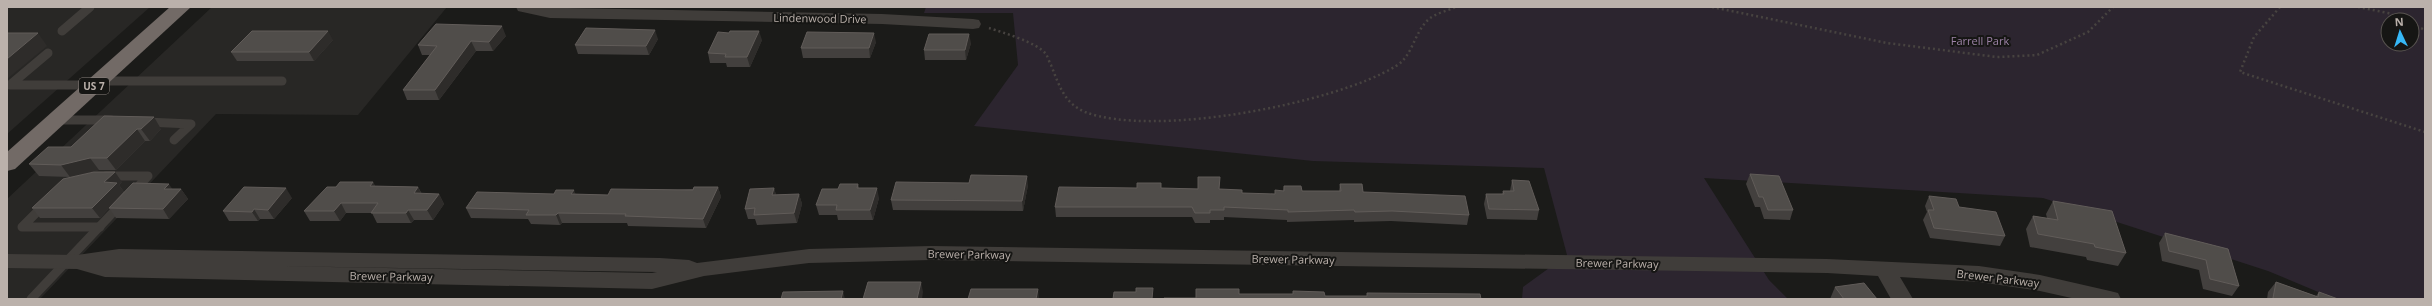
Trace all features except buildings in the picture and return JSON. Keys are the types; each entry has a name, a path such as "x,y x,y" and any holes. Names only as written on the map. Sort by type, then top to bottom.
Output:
{"highway":[{"name":"US 7","path":"7,164 181,7"}],"street":[{"name":"Lindenwood Drive","path":"524,7 550,13 882,19 973,24"},
{"name":"Brewer Parkway","path":"7,261 72,262 105,270 652,281 704,269 809,256 931,254 1827,266 1979,274 2040,283 2110,299"},
{"path":"1884,269 1902,299"}],"lane":[{"path":"62,31 90,7"},
{"path":"48,53 10,85 282,81"},
{"path":"56,120 121,121"},
{"path":"136,121 191,124 174,140"},
{"path":"31,299 72,262 100,227 148,176 93,178"},
{"path":"49,200 22,227 100,227"}],"path":[{"path":"973,24 1018,37 1046,54 1069,103 1098,116 1190,120 1232,115 1301,100 1366,82 1399,65 1428,20 1456,7"},
{"path":"1712,7 1887,43 1997,57 2037,56 2088,32 2113,7"},
{"path":"2280,7 2254,37 2240,72 2425,132"},
{"path":"2358,7 2383,12"}],"shaded area":[{"path":"7,7 150,7 7,134"},
{"path":"212,7 447,7 358,115 216,114 40,299 7,299 7,199"}],"green space":[{"name":"Farrell Park","path":"926,7 2425,7 2425,299 2335,299 2268,271 2043,198 1704,178 1769,280 1788,299 1522,299 1523,287 1567,255 1544,168 1313,161 974,126 1018,65 1013,13 924,13"}]}
